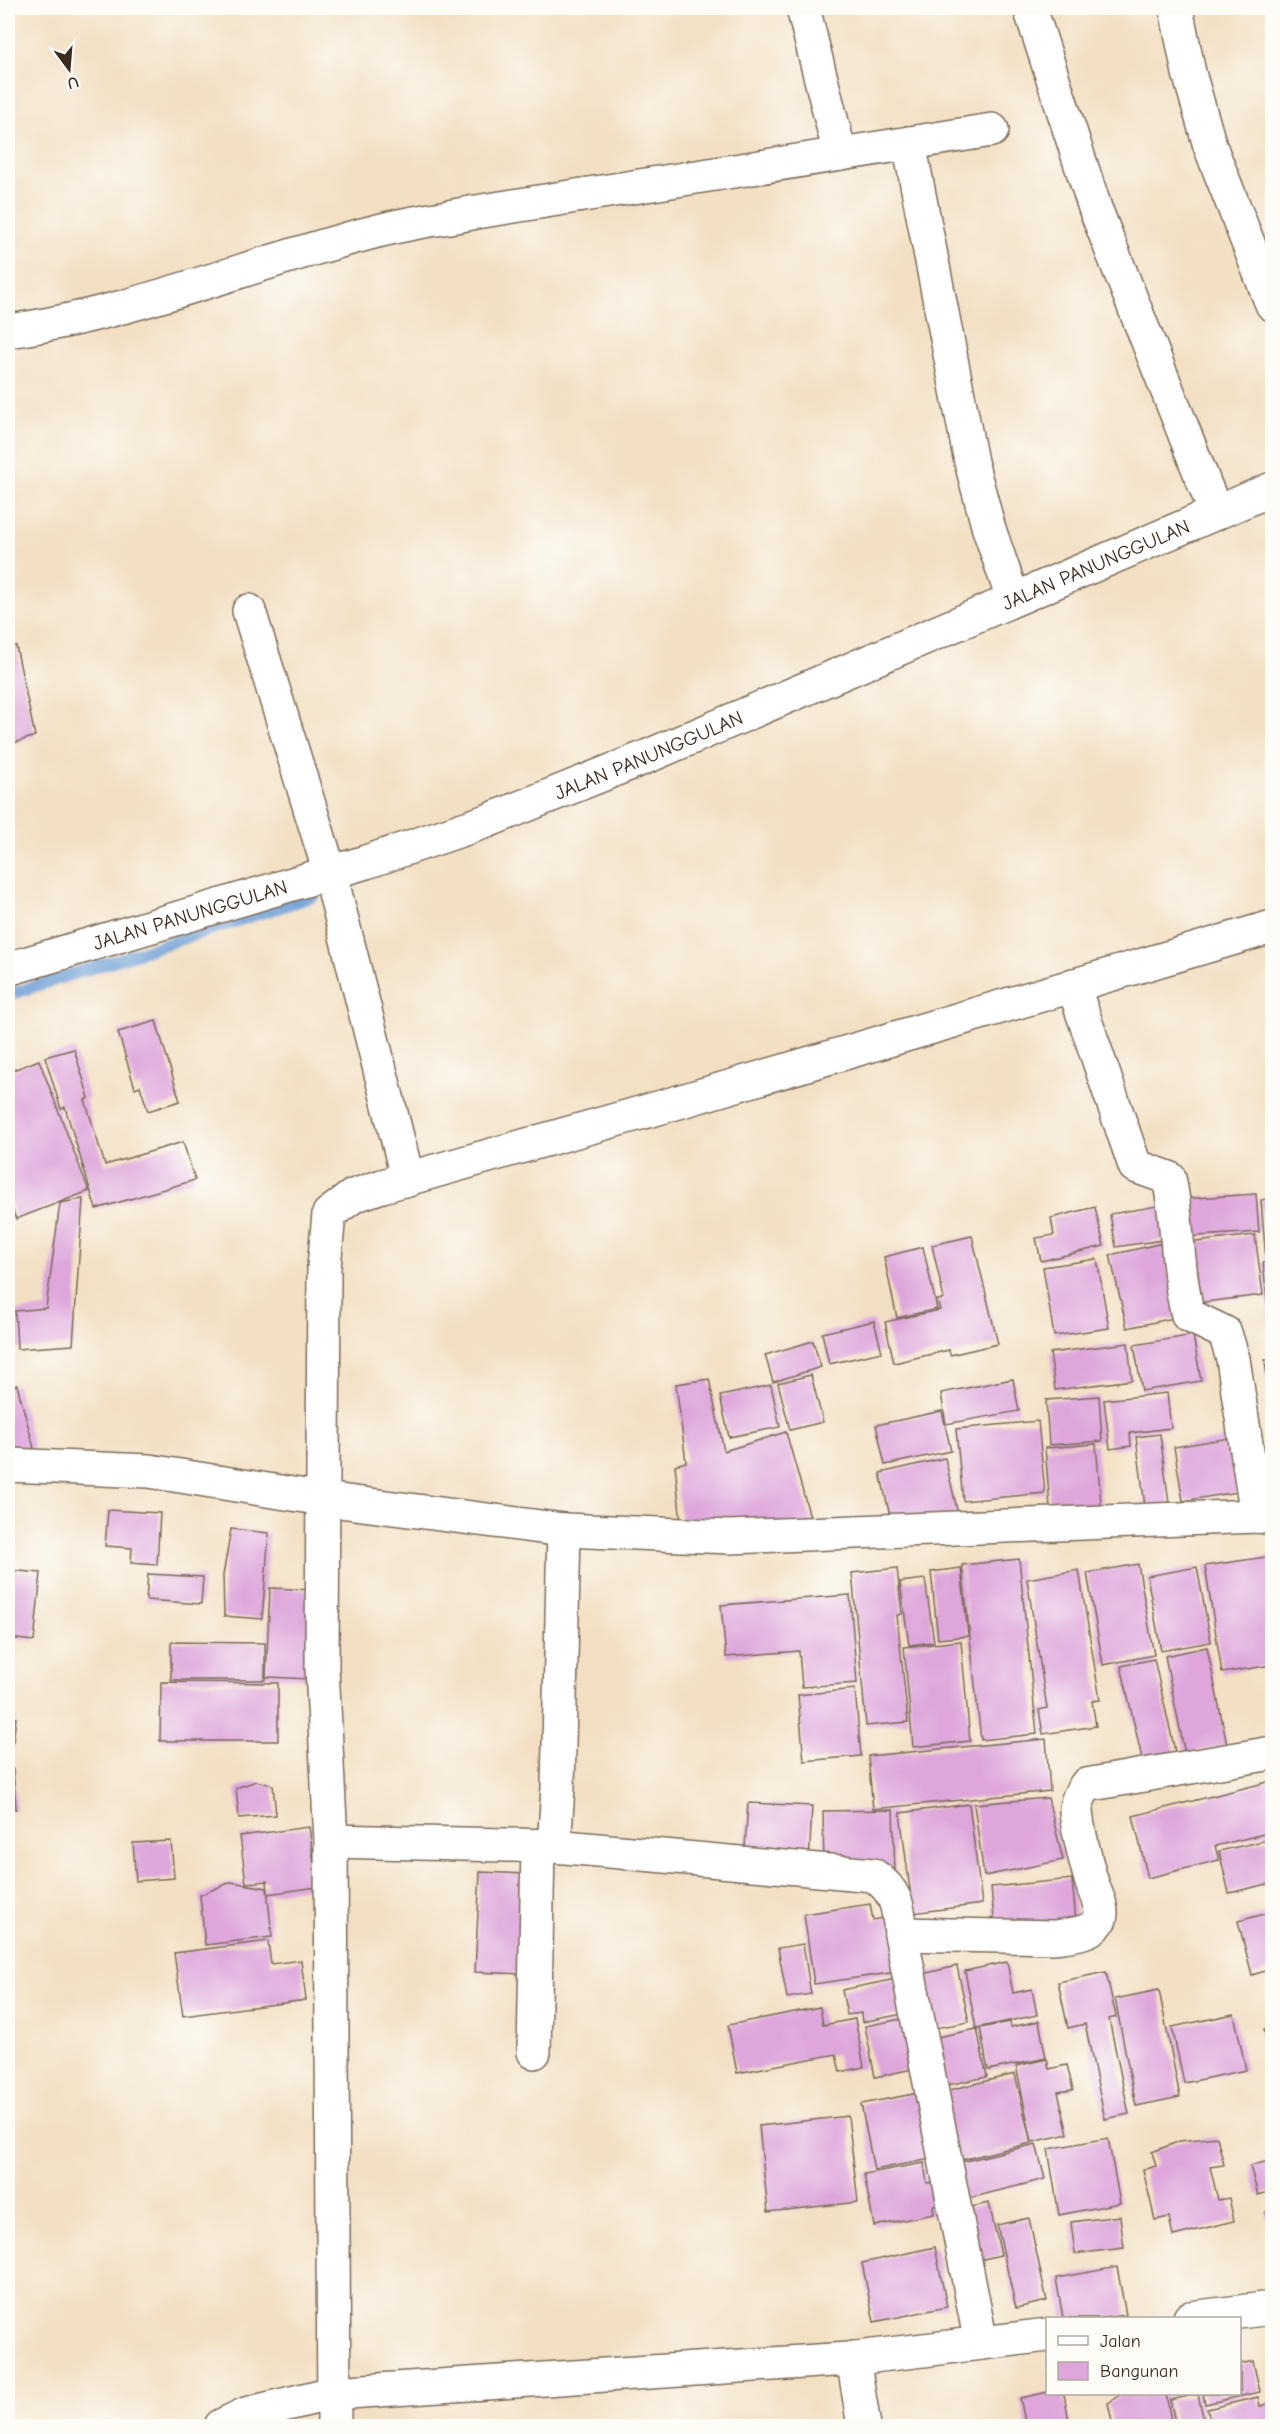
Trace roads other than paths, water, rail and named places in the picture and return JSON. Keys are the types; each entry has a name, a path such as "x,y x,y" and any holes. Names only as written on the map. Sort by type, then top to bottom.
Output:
{"street":[{"path":"803,8 840,154"},
{"path":"1030,8 1095,208 1216,513"},
{"path":"1176,8 1189,73 1210,146 1272,304"},
{"path":"8,332 42,327 160,297 391,228 992,130"},
{"path":"909,143 971,462 989,529 1013,599"},
{"name":"JALAN PANUNGGULAN","path":"8,969 330,873 487,821 646,757 1272,489"},
{"path":"249,611 330,873 408,1180"},
{"path":"334,2427 331,1841 322,1668 324,1267 329,1214 353,1196 1272,927"},
{"path":"8,1465 149,1471 324,1499 564,1530 730,1537 1265,1517 1233,1359 1225,1333 1188,1315 1182,1294 1175,1203 1169,1178 1135,1166 1073,985"},
{"path":"534,2052 546,1846 558,1788 564,1530"},
{"path":"901,1934 1054,1937 1074,1935 1090,1929 1100,1920 1101,1910 1092,1882 1076,1810 1078,1797 1086,1785 1272,1753"},
{"path":"331,1841 546,1846 873,1875 888,1885 899,1910 901,1934 981,2343"},
{"path":"1205,2317 1272,2308"},
{"path":"220,2427 246,2414 333,2393 853,2358 1046,2336"},
{"path":"853,2358 864,2427"}],"waterway":[{"path":"8,995 314,896"}]}
